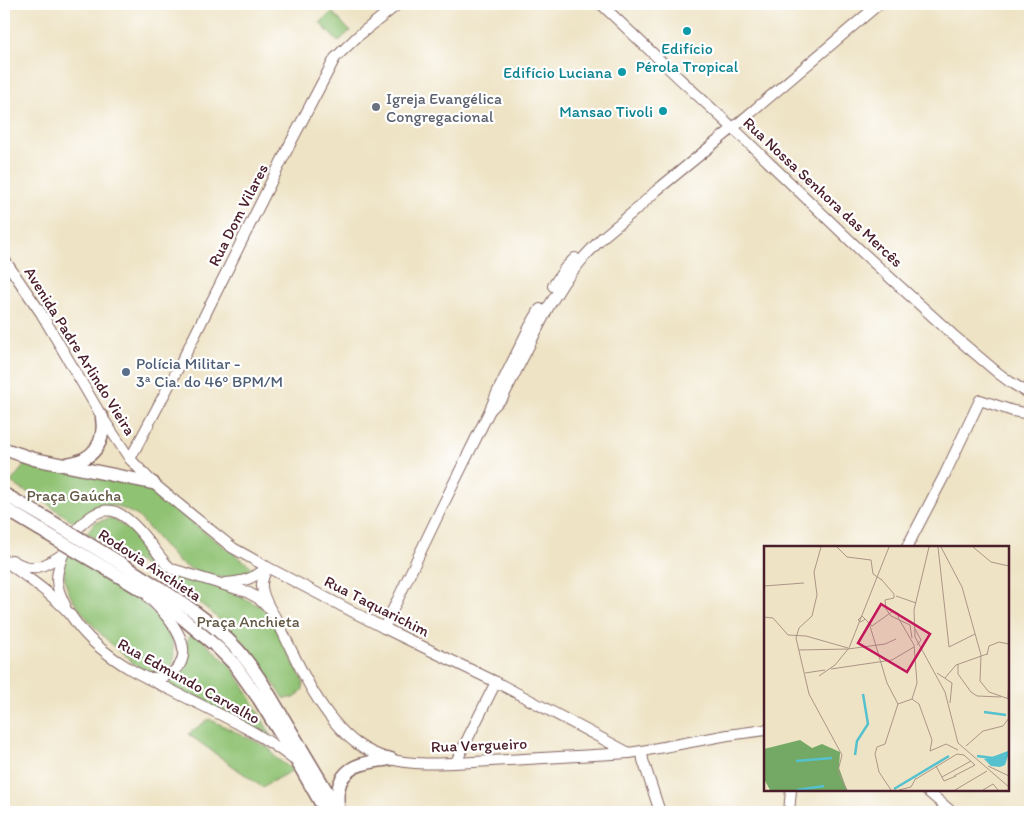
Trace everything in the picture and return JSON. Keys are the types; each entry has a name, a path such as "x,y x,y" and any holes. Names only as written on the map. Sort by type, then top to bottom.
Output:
{"highway":[{"path":"63,465 77,463 91,455 97,448 103,433 102,417"},
{"path":"4,448 34,459 153,483"},
{"name":"Rodovia Anchieta","path":"4,494 42,523 120,569 182,602 236,648 250,664 263,684 334,812"},
{"name":"Rodovia Anchieta","path":"4,508 42,523"},
{"name":"Rodovia Anchieta","path":"120,569 136,586 168,605 234,664 259,699 298,763 334,812"},
{"path":"334,812 341,781 348,771 357,765 391,759"}],"main road":[{"name":"Rua Dom Vilares","path":"130,459 335,58 358,36 398,4"},
{"name":"Rua Nossa Senhora das Mercês","path":"601,4 861,251 953,335 998,373 1030,394"},
{"path":"384,628 490,410 496,393 530,326 557,279 605,229 652,194 733,128 880,4"},
{"name":"Avenida Padre Arlindo Vieira","path":"4,258 130,459"},
{"path":"908,546 944,476 980,400 1013,411 1030,414"},
{"name":"Rua Taquarichim","path":"130,459 153,483 233,548 384,628 496,682 629,752"},
{"path":"69,613 58,588 56,581 57,573 77,529 94,514 104,511 114,512 124,517 172,569 247,592 258,598 270,609"},
{"path":"4,555 19,565 33,568 49,564 64,554"},
{"name":"Rua Edmundo Carvalho","path":"4,560 44,590 69,613 80,628 100,648 126,667 243,726 280,749 298,763"},
{"path":"221,583 248,580 257,576 267,567"},
{"path":"267,567 262,589 270,609"},
{"path":"136,586 170,620 180,639 183,652 182,660 170,674 164,677 146,678"},
{"name":"Rua Vergueiro","path":"270,609 322,706 356,743 371,752 391,759 414,762 519,760 642,751 764,730"},
{"path":"456,762 496,682"},
{"path":"642,751 643,760 660,812"},
{"path":"789,812 791,791"},
{"path":"927,791 952,812"}],"green space":[{"path":"332,12 350,31 338,42 320,23"},
{"name":"Praça Gaúcha","path":"26,463 56,472 85,474 150,485 180,514 256,570 247,577 232,578 215,577 195,571 178,562 138,516 117,506 102,505 88,512 75,523 11,482"},
{"name":"Praça Anchieta","path":"111,518 132,532 168,572 219,587 260,606 271,619 303,681 303,689 295,698 284,698 246,645 211,612 175,583 87,533 94,523"},
{"name":"Praça Anchieta","path":"68,553 114,581 144,604 156,616 166,629 172,642 173,665 162,673 150,672 130,661 107,640 70,595 65,580 64,568"},
{"name":"Praça Anchieta","path":"194,633 230,665 272,737 164,684 184,670 187,660 188,640"},
{"path":"209,719 269,748 276,758 293,770 262,787 188,734"}],"place":[{"name":"Edifício Pérola Tropical","path":"687,31"},
{"name":"Edifício Luciana","path":"622,72"},
{"name":"Igreja Evangélica Congregacional","path":"376,107"},
{"name":"Mansao Tivoli","path":"663,111"},
{"name":"Polícia Militar - 3ª Cia. do 46º BPM/M","path":"126,372"}]}
